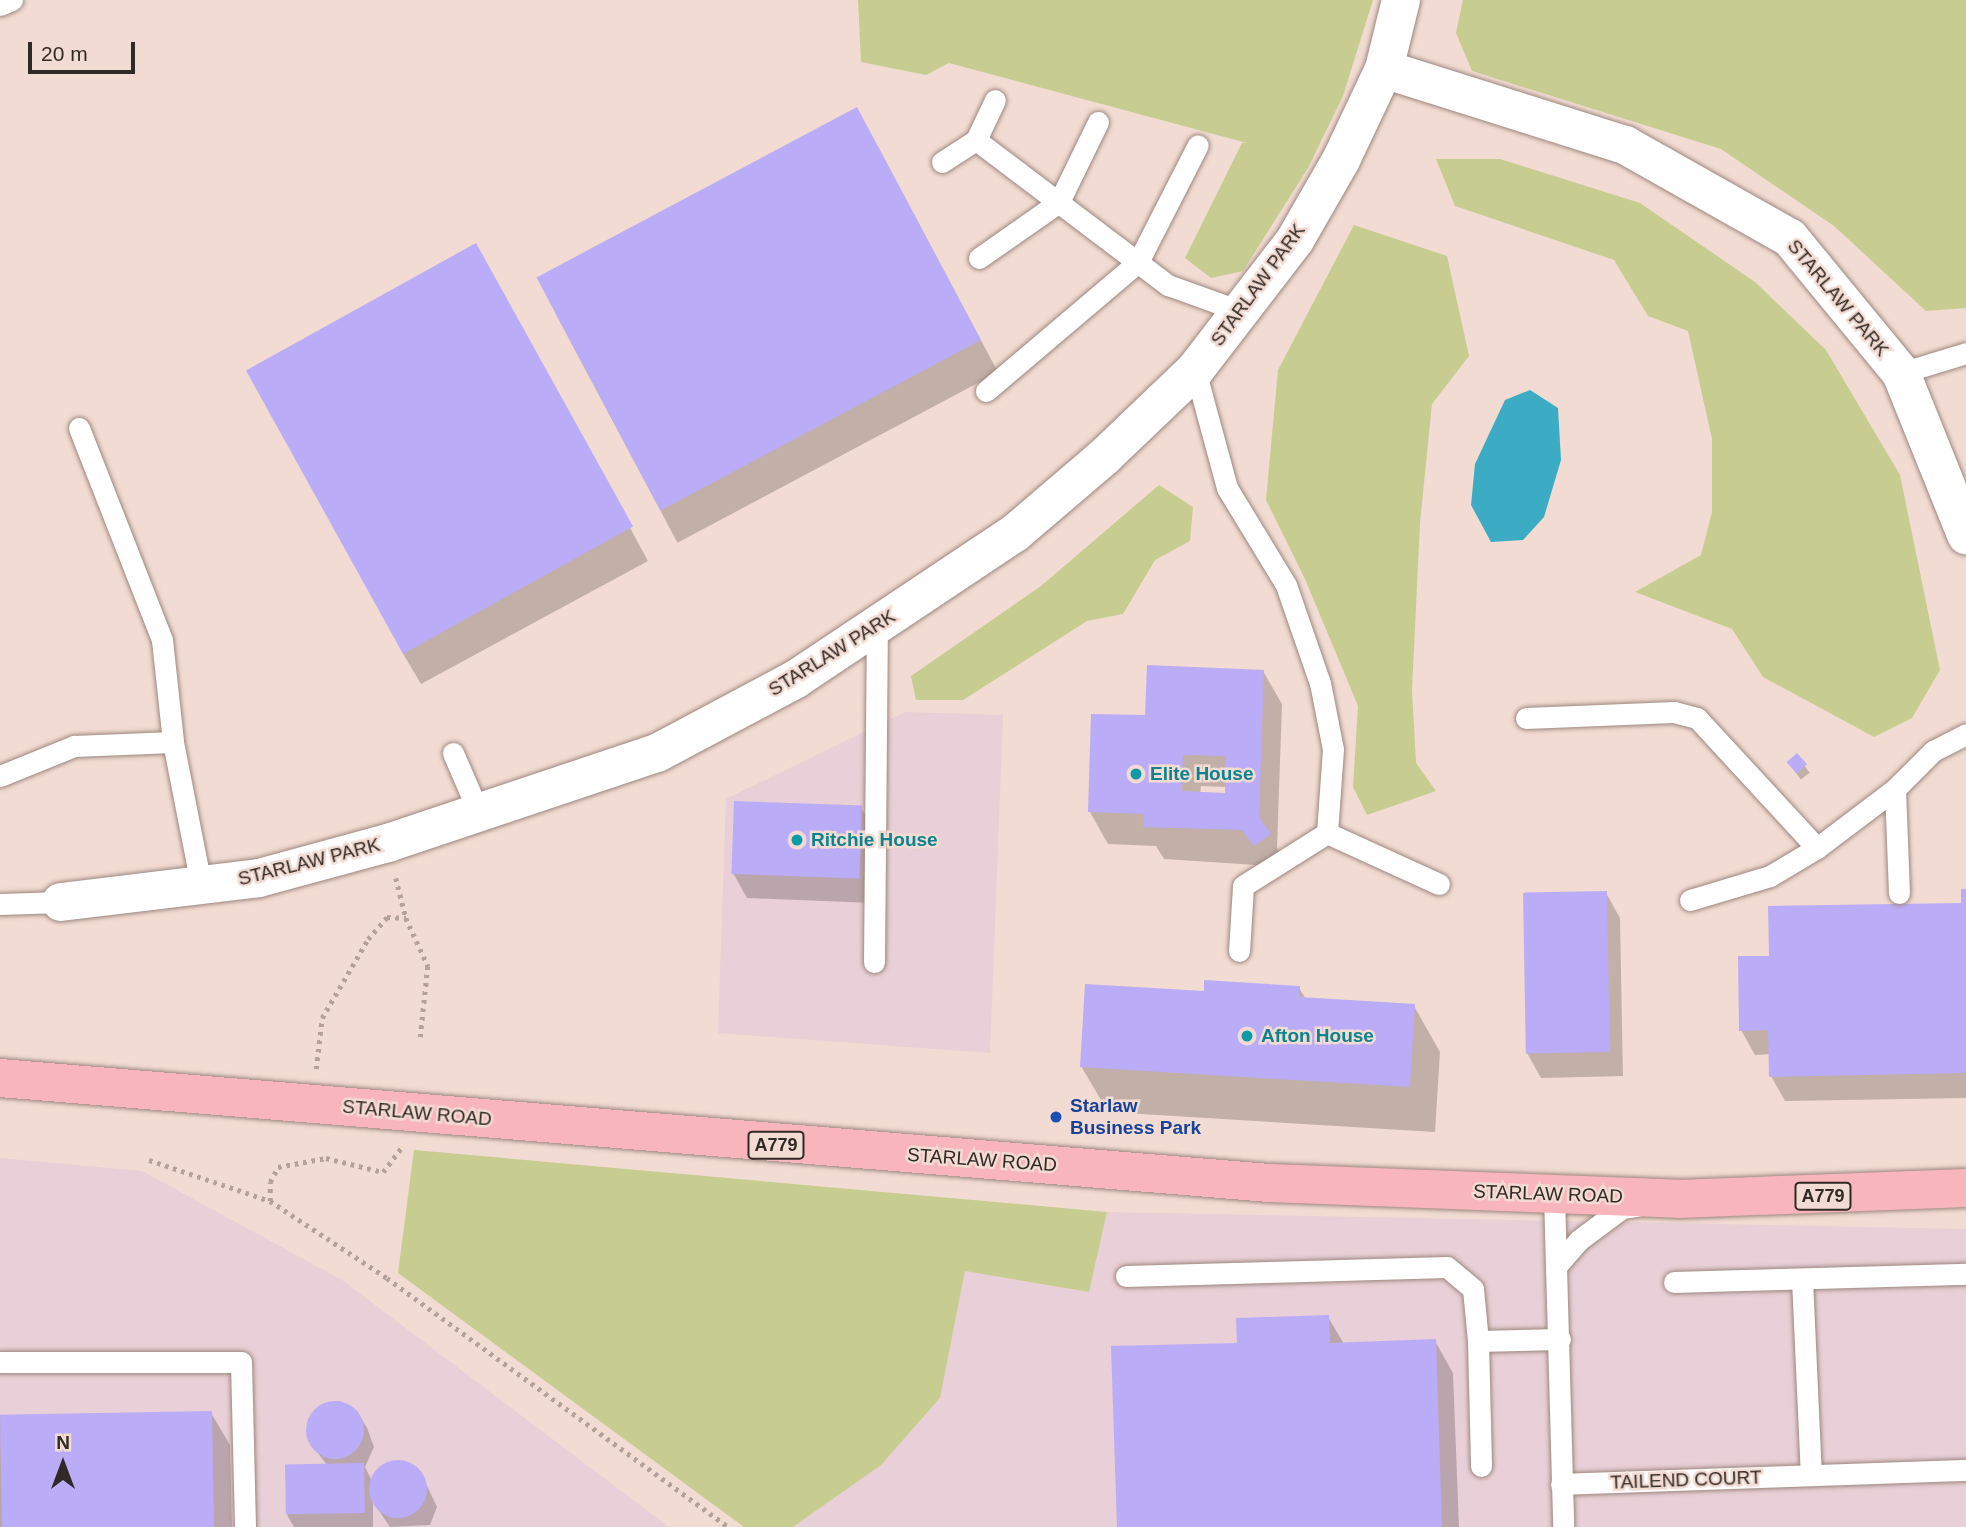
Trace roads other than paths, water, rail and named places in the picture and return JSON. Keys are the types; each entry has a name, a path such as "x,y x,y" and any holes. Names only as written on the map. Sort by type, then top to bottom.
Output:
{"main road":[{"name":"STARLAW ROAD","path":"0,1078 1270,1183 1679,1199 1966,1188"}],"street":[{"name":"STARLAW PARK","path":"61,901 259,878 479,813 657,753 796,679 877,627 1015,533 1105,456 1195,370 1295,240 1341,160 1384,69 1401,0"},
{"name":"STARLAW PARK","path":"1384,69 1625,145 1790,238 1901,373 1966,535"}],"lane":[{"path":"0,5 12,0"},
{"path":"942,162 976,140 995,100"},
{"path":"979,258 1059,202 1098,122"},
{"path":"976,140 1168,285 1240,311"},
{"path":"986,391 1138,262 1198,145"},
{"name":"STARLAW PARK","path":"1901,373 1966,353"},
{"path":"1195,370 1227,488 1286,585 1320,683 1333,749 1327,832"},
{"path":"79,428 162,640 173,742 201,886"},
{"path":"874,962 877,627"},
{"path":"1526,718 1674,712 1697,718 1780,802 1817,848"},
{"path":"1690,900 1770,876 1817,848 1895,789 1933,751 1966,734"},
{"path":"0,776 74,746 173,742"},
{"path":"453,753 479,813"},
{"path":"1895,789 1899,892"},
{"path":"1327,832 1439,884"},
{"path":"1239,951 1243,886 1327,832"},
{"path":"0,904 61,901"},
{"path":"1554,1195 1559,1263 1563,1527"},
{"path":"1559,1263 1579,1241 1622,1208 1679,1199"},
{"path":"1126,1276 1447,1267 1473,1289 1478,1341 1481,1466"},
{"path":"1674,1282 1966,1274"},
{"path":"1802,1279 1811,1475"},
{"path":"1478,1341 1560,1339"},
{"path":"0,1362 241,1362 245,1527"},
{"name":"TAILEND COURT","path":"1561,1484 1966,1470"}],"water":[{"path":"1530,390 1558,408 1561,460 1544,517 1523,540 1491,542 1471,505 1475,464 1505,400"}],"place":[{"name":"Elite House","path":"1136,774"},
{"name":"Ritchie House","path":"797,840"},
{"name":"Afton House","path":"1247,1036"},
{"name":"Starlaw Business Park","path":"1056,1117"}]}
